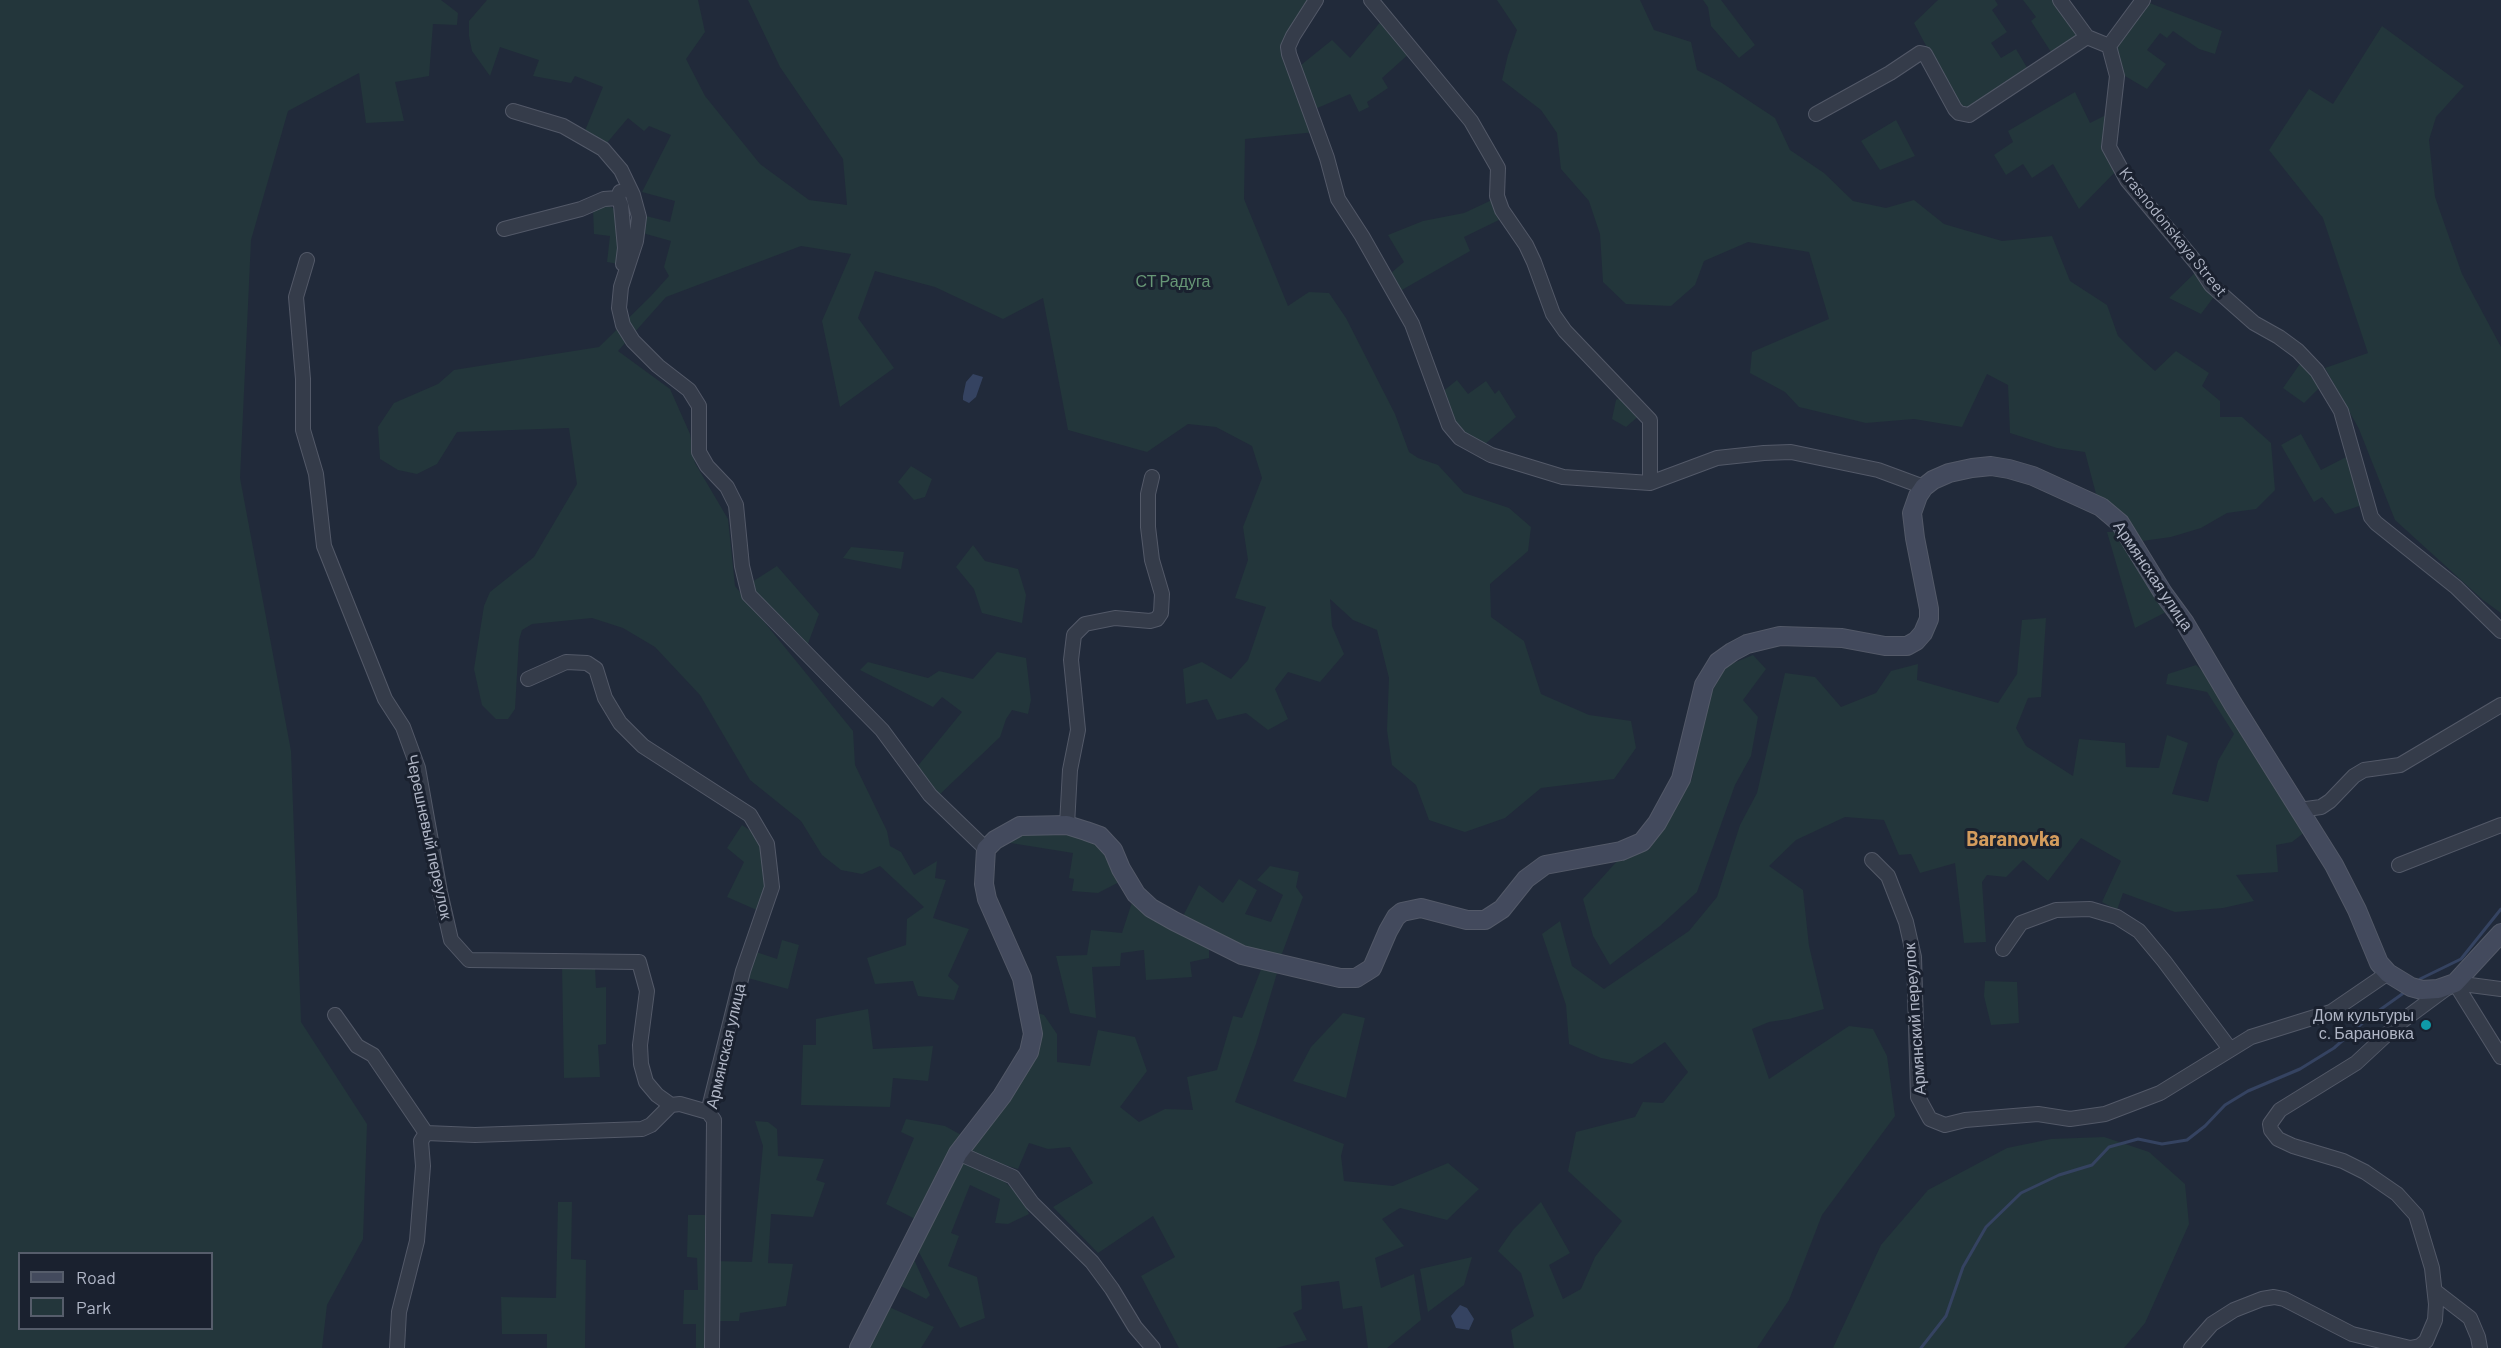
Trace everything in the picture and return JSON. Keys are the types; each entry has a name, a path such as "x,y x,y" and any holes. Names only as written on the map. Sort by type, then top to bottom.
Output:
{"street":[{"path":"859,1348 958,1153 1002,1096 1029,1052 1033,1034 1022,978 987,899 984,884 986,849 995,840 1020,826 1067,825 1100,836 1113,850 1136,894 1151,908 1174,921 1242,955 1340,978 1356,978 1371,968 1392,924 1402,912 1421,908 1467,920 1485,920 1502,909 1526,879 1545,865 1621,851 1642,842 1657,823 1681,779 1704,686 1719,662 1732,652 1748,644 1780,636 1842,638 1885,646 1907,646 1916,641 1926,626 1929,609 1912,513 1924,487 1878,470 1791,452 1717,458 1650,483 1563,477 1491,455 1460,438 1449,425 1412,324 1362,236 1338,199 1327,158 1289,54 1288,47 1293,36 1316,0"},
{"path":"1371,0 1471,121 1498,168 1497,196 1502,210 1530,254 1553,314 1565,331 1650,420 1650,483"},
{"path":"2060,0 2087,37 2109,46 2143,0"},
{"path":"1816,114 1920,53 1925,54 1955,109 1959,113 1969,115 2087,37"},
{"name":"Krasnodonskaya Street","path":"2109,46 2117,76 2117,90 2109,147 2127,180 2198,265 2211,285 2254,323 2298,351 2317,371 2341,411 2371,517 2456,587 2501,631"},
{"path":"513,111 563,126 603,149 621,170 639,217 636,241 621,287"},
{"path":"628,186 621,190 618,198 621,205 625,248 619,308 623,325 633,341 658,366 689,390 699,406 699,452 707,466 727,487 736,505 742,566 749,595 882,730 930,795 986,849"},
{"path":"504,229 581,209 604,199 618,198"},
{"name":"Черешневый переулок","path":"307,260 296,297 303,379 303,430 316,474 324,546 380,688 403,727 418,768 451,940 469,960 639,962 647,992 640,1045 641,1064 646,1082 657,1095 671,1105"},
{"name":"Армянская улица","path":"1924,487 1941,476 1971,468 1991,466 2009,469 2033,476 2101,507 2120,523 2163,593 2185,623 2334,865 2357,910 2379,963 2388,973 2411,987 2422,990 2438,988 2454,982"},
{"path":"1067,825 1070,770 1078,730 1071,660 1074,635 1084,624 1114,618 1150,621 1157,619 1161,613 1162,594 1152,560 1148,527 1148,494 1152,477"},
{"name":"Армянская улица","path":"528,679 566,662 587,663 596,669 605,698 620,723 643,746 750,815 767,844 772,887 743,971 708,1112 714,1120 712,1348"},
{"path":"2299,810 2321,807 2354,776 2364,770 2400,765 2501,705"},
{"path":"2399,865 2501,825"},
{"name":"Армянский переулок","path":"1872,860 1888,876 1906,922 1914,957 1918,1097 1930,1119 1945,1125 1965,1120 2038,1114 2070,1119 2105,1114 2160,1093 2251,1037 2331,1011 2388,973"},
{"path":"2003,949 2021,923 2056,910 2090,909 2117,917 2139,931 2230,1049"},
{"path":"2190,1348 2212,1324 2234,1310 2262,1299 2274,1297 2284,1299 2352,1334 2393,1345 2420,1346 2431,1333 2435,1320 2435,1291 2432,1268 2416,1215 2397,1194 2365,1172 2343,1161 2293,1146 2278,1139 2271,1130 2270,1124 2280,1110 2356,1063 2398,1024 2454,982 2501,933"},
{"path":"2454,982 2501,989"},
{"path":"2454,982 2501,1057"},
{"path":"335,1015 357,1046 373,1055 426,1133"},
{"path":"426,1133 475,1136 642,1129 651,1125 671,1105 680,1104 708,1112"},
{"path":"397,1348 399,1312 417,1241 423,1166 421,1141 426,1133"},
{"path":"958,1153 1013,1178 1044,1216 1092,1262 1135,1327 1153,1348"},
{"path":"2435,1291 2470,1318 2480,1348"}],"green space":[{"path":"0,0 441,0 458,13 457,25 433,24 429,76 395,82 404,121 366,123 359,73 288,111 251,240 240,478 291,751 301,1022 367,1124 363,1239 327,1305 322,1348 0,1348"},
{"name":"СТ Радуга","path":"487,0 698,0 705,32 686,59 705,96 760,164 809,200 847,205 843,159 780,67 748,0 1322,0 1297,39 1295,51 1301,65 1332,40 1350,58 1383,19 1411,52 1382,78 1388,88 1367,102 1369,107 1359,112 1350,94 1315,109 1316,132 1245,139 1244,199 1288,306 1309,292 1329,293 1346,318 1395,414 1409,452 1438,465 1464,493 1509,508 1531,527 1528,551 1490,584 1491,617 1524,641 1541,694 1589,715 1631,721 1636,748 1614,779 1541,788 1505,818 1465,832 1429,820 1416,785 1392,765 1387,730 1389,678 1377,630 1353,620 1330,599 1332,626 1344,654 1320,682 1288,672 1275,689 1288,719 1268,730 1246,713 1217,720 1207,699 1186,704 1183,669 1202,662 1231,679 1248,660 1266,607 1235,598 1248,560 1243,527 1262,478 1252,446 1216,427 1188,424 1147,452 1068,430 1043,298 1003,319 935,287 875,271 858,318 894,368 840,407 822,321 851,254 801,246 666,297 618,351 670,389 690,434 695,463 728,519 735,586 853,731 855,765 887,831 890,846 901,852 914,875 937,861 935,878 946,880 933,918 969,929 948,976 959,986 954,1000 918,996 913,981 875,984 867,958 906,945 907,919 924,907 880,866 862,874 841,870 822,855 801,821 750,780 700,695 655,647 623,628 592,618 532,624 522,630 519,640 515,709 508,719 496,719 482,705 474,669 484,606 490,592 534,557 577,484 569,428 457,432 437,464 417,474 398,470 380,459 378,427 394,403 438,384 454,370 599,347 669,276 664,267 671,241 639,232 642,215 670,222 675,201 642,192 671,135 649,126 644,131 628,118 606,144 584,133 603,87 575,76 571,83 533,76 539,60 500,47 490,76 472,51 469,36 469,21"},
{"path":"1497,0 1640,0 1654,30 1691,42 1697,70 1722,83 1775,118 1790,150 1824,173 1853,201 1886,208 1914,200 1944,224 2002,241 2052,236 2070,281 2107,305 2118,336 2136,354 2155,371 2176,351 2209,373 2202,386 2220,401 2220,417 2242,417 2271,443 2275,490 2256,509 2227,513 2201,528 2171,537 2135,542 2126,519 2096,494 2085,452 2057,448 2010,433 2008,385 1987,374 1962,427 1914,419 1866,423 1799,407 1785,392 1750,373 1752,352 1829,319 1809,252 1748,242 1704,261 1695,285 1671,306 1626,304 1603,282 1600,234 1589,201 1561,169 1557,133 1541,110 1502,80 1517,30"},
{"path":"1703,0 1721,0 1755,45 1739,58 1711,26 1708,7"},
{"path":"1938,0 1995,0 1998,5 1992,10 2007,32 1991,43 2001,58 2016,49 2029,71 1968,110 1958,106 1914,23"},
{"path":"2023,0 2055,0 2080,35 2051,52 2031,21 2036,17"},
{"path":"2147,2 2222,31 2215,54 2199,49 2173,31 2167,38 2160,33 2147,50 2166,64 2147,89 2120,73 2113,47"},
{"path":"2382,26 2464,86 2436,117 2429,140 2435,197 2462,274 2501,347 2501,613 2483,600 2395,520 2359,429 2325,368 2368,353 2323,218 2269,150 2309,89 2333,104"},
{"path":"2075,92 2090,123 2108,114 2118,169 2079,209 2053,164 2032,178 2023,164 2006,175 1994,155 2013,142 2008,131"},
{"path":"1896,120 1915,156 1880,170 1861,141"},
{"path":"1492,200 1501,219 1464,237 1470,251 1400,291 1391,273 1404,262 1388,235 1423,221 1464,213"},
{"path":"608,205 617,211 621,242 618,264 607,262 610,236 594,234 593,208"},
{"path":"2197,271 2216,294 2201,314 2169,298"},
{"path":"2302,361 2322,385 2304,403 2283,388"},
{"path":"1457,380 1468,394 1486,381 1495,394 1499,390 1516,417 1484,445 1467,436 1456,425 1441,393"},
{"path":"1622,396 1640,415 1626,427 1612,419 1616,400"},
{"path":"2301,434 2321,470 2352,454 2365,504 2335,514 2322,497 2314,502 2281,445"},
{"path":"911,466 932,479 925,497 914,500 898,482"},
{"path":"2107,532 2119,532 2168,611 2135,628"},
{"path":"973,545 985,561 1018,569 1026,595 1022,623 982,613 974,589 956,567"},
{"path":"851,547 904,552 901,569 843,558"},
{"path":"777,566 819,614 806,649 754,593 752,582"},
{"path":"2046,618 2041,697 2028,698 2016,728 2026,746 2073,776 2079,739 2125,743 2126,767 2159,768 2167,735 2188,743 2172,794 2208,802 2218,761 2234,734 2207,692 2166,684 2168,674 2196,665 2214,683 2305,832 2292,842 2276,845 2278,872 2236,875 2254,901 2223,908 2175,912 2123,893 2117,910 2102,902 2121,861 2081,838 2048,881 2023,860 2006,877 1987,875 1982,882 1986,942 1964,943 1955,863 1920,873 1911,854 1899,855 1884,820 1845,817 1796,840 1769,866 1803,890 1809,946 1824,1009 1769,1022 1752,1029 1769,1079 1849,1026 1873,1029 1887,1056 1895,1116 1822,1215 1789,1300 1757,1348 1514,1348 1511,1330 1534,1316 1521,1273 1498,1251 1513,1230 1541,1202 1570,1253 1549,1265 1563,1299 1581,1289 1595,1257 1622,1221 1568,1171 1576,1132 1635,1117 1643,1102 1663,1103 1688,1072 1665,1042 1632,1064 1601,1058 1569,1044 1566,1005 1542,934 1560,921 1572,966 1604,989 1689,931 1717,897 1740,825 1757,793 1785,673 1815,677 1841,707 1876,693 1891,671 1918,664 1917,680 1998,703 2017,674 2022,620"},
{"path":"997,652 1026,658 1031,700 1028,714 1012,710 1006,719 1000,737 938,796 917,767 962,712 942,697 933,707 860,670 868,662 928,678 939,671 973,679"},
{"path":"1753,655 1766,669 1743,700 1758,717 1751,756 1735,785 1697,892 1660,926 1610,965 1593,936 1583,899 1618,860 1649,850 1692,779 1707,701 1726,666"},
{"path":"742,825 757,835 769,856 769,884 759,911 727,897 744,862 727,848"},
{"path":"1053,831 1099,840 1123,880 1098,893 1072,891 1074,879 1069,878 1073,853 998,841 1018,832"},
{"path":"1270,866 1299,872 1296,887 1303,897 1280,959 1245,949 1182,918 1199,885 1223,903 1239,879 1257,890 1245,914 1271,922 1283,895 1257,880"},
{"path":"1134,896 1209,944 1209,958 1190,962 1192,977 1146,980 1144,950 1121,953 1120,966 1092,967 1096,1018 1070,1013 1056,956 1087,955 1091,930 1122,933"},
{"path":"782,940 799,945 788,989 748,978 756,952 777,959"},
{"path":"562,965 595,966 596,988 606,987 606,1044 598,1045 600,1077 564,1078"},
{"path":"1262,967 1277,973 1256,1044 1235,1102 1344,1144 1341,1156 1344,1181 1393,1186 1448,1163 1479,1189 1447,1220 1400,1208 1382,1219 1404,1246 1375,1258 1381,1288 1414,1274 1421,1320 1387,1348 1368,1348 1362,1306 1343,1309 1339,1281 1301,1286 1302,1309 1293,1313 1307,1340 1276,1348 1179,1348 1141,1276 1175,1257 1153,1216 1098,1253 1053,1207 1093,1183 1070,1147 1048,1149 1029,1143 1018,1169 979,1157 970,1148 1012,1097 1034,1012 1044,1015 1057,1034 1057,1062 1090,1066 1098,1030 1135,1037 1147,1071 1120,1107 1139,1122 1165,1109 1193,1110 1187,1077 1217,1070 1233,1016 1242,1018"},
{"path":"1985,981 2017,982 2019,1023 1991,1025 1984,996"},
{"path":"868,1009 873,1049 933,1046 928,1081 893,1078 890,1107 801,1105 803,1045 816,1045 816,1019"},
{"path":"1343,1013 1365,1018 1346,1098 1293,1081 1311,1047"},
{"path":"906,1119 945,1126 963,1136 917,1220 886,1204 914,1138 901,1132"},
{"path":"755,1121 768,1122 777,1129 778,1156 824,1159 816,1180 825,1183 813,1217 771,1214 768,1263 793,1264 786,1306 740,1313 739,1321 714,1321 715,1261 752,1262 763,1146"},
{"path":"2104,1137 2149,1152 2185,1184 2189,1224 2145,1323 2124,1348 1833,1348 1881,1245 1928,1190 2007,1148 2051,1139"},
{"path":"960,1157 1002,1179 1024,1201 1029,1214 1008,1224 995,1223 1000,1199 970,1185 951,1233 959,1236 948,1266 977,1277 985,1318 960,1328 915,1245"},
{"path":"558,1202 572,1202 571,1259 586,1260 585,1348 547,1348 547,1334 502,1334 501,1297 556,1298"},
{"path":"688,1215 709,1215 707,1348 696,1348 696,1324 683,1324 684,1290 698,1290 697,1258 687,1257"},
{"path":"912,1255 930,1295 926,1299 895,1283"},
{"path":"1472,1257 1464,1285 1428,1312 1420,1269"},
{"path":"889,1307 934,1327 921,1348 868,1348"}],"water":[{"path":"973,374 983,377 976,397 969,403 963,400 963,396 966,382"},
{"path":"1460,1305 1467,1308 1474,1319 1469,1330 1456,1328 1451,1316"}],"waterway":[{"path":"2420,979 2461,959 2501,909"},
{"path":"1921,1348 1946,1316 1963,1267 1986,1227 2021,1193 2059,1175 2092,1165 2109,1147 2138,1139 2162,1144 2187,1140 2205,1126 2225,1105 2248,1091 2300,1069 2334,1048 2367,1019 2405,992"}],"place":[{"name":"Дом культуры с. Барановка","path":"2426,1025"}],"district":[{"name":"Baranovka","path":"2013,839"}]}
